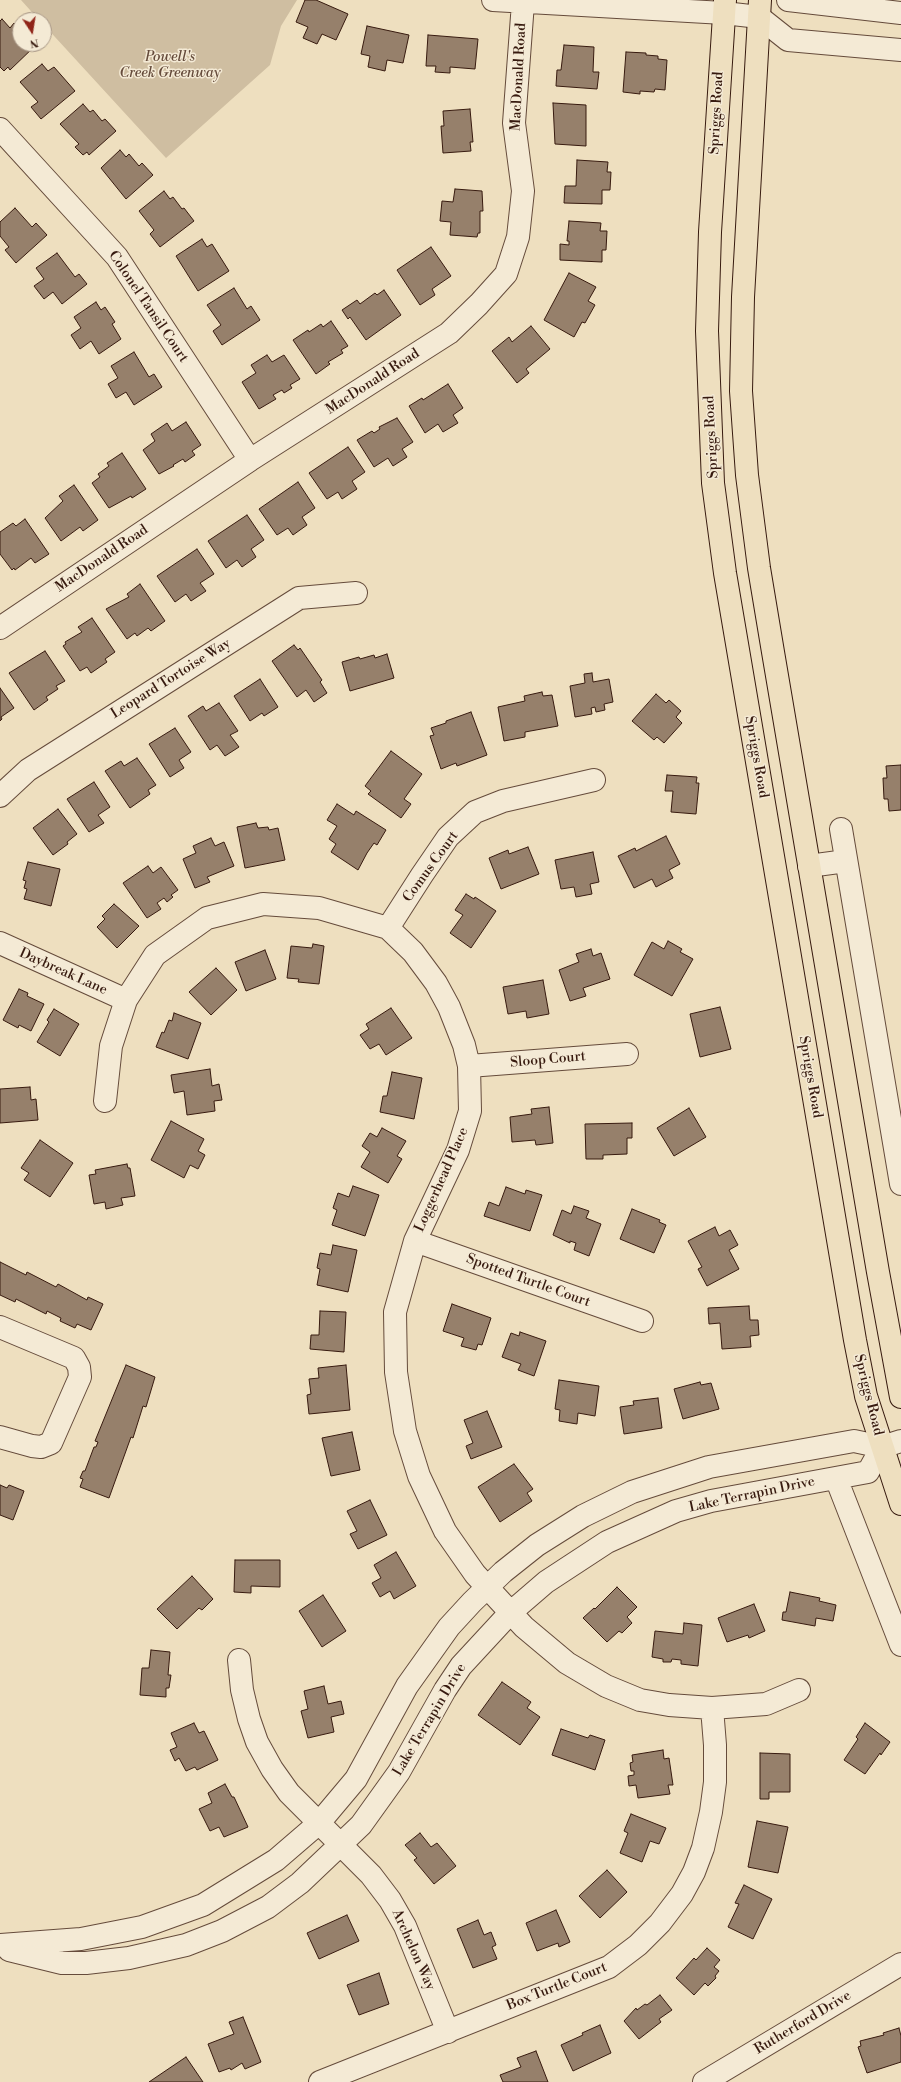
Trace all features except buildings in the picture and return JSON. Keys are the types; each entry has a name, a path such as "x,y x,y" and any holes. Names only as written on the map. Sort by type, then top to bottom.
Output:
{"main road":[{"name":"Spriggs Road","path":"724,7 710,232 707,331 714,484 725,573 866,1396 891,1444 901,1504"},
{"path":"759,8 743,297 741,391 747,475 759,568 901,1397"}],"street":[{"path":"494,0 523,3 759,8 787,0 901,13"},
{"name":"MacDonald Road","path":"0,628 250,460 449,333 480,304 506,274 518,237 523,191 514,123 523,3"},
{"path":"759,8 788,40 901,50"},
{"name":"Colonel Tansil Court","path":"0,129 117,257 250,460"},
{"name":"Leopard Tortoise Way","path":"0,796 28,770 299,598 356,593"},
{"name":"Comus Court","path":"388,928 448,837 475,812 503,801 594,780"},
{"path":"841,829 901,1184"},
{"path":"809,866 846,861"},
{"name":"Loggerhead Place","path":"105,1101 111,1046 126,1000 155,955 207,918 263,904 319,908 388,928 413,952 436,983 449,1007 462,1039 469,1066 470,1111 458,1150 415,1241 394,1312 396,1372 404,1431 420,1476 445,1531 487,1587 510,1613 538,1640 567,1663 606,1686 640,1700 669,1705 712,1708 766,1704 799,1690"},
{"name":"Daybreak Lane","path":"0,943 126,1000"},
{"name":"Sloop Court","path":"469,1066 627,1054"},
{"name":"Spotted Turtle Court","path":"415,1241 642,1321"},
{"path":"0,1327 74,1358 79,1367 80,1377 52,1443 41,1447 32,1446 0,1437"},
{"path":"0,1945 81,1940 124,1932 161,1922 203,1905 276,1860 319,1823 356,1779 406,1686 420,1664 453,1622 503,1572 537,1545 583,1516 615,1500 667,1479 726,1463 854,1441 891,1444"},
{"name":"Lake Terrapin Drive","path":"0,1948 54,1962 86,1963 129,1958 186,1945 222,1931 268,1907 300,1884 361,1825 386,1792 445,1690 461,1666 510,1613 546,1582 607,1542 658,1518 711,1501 868,1472 891,1444"},
{"path":"836,1478 901,1646"},
{"name":"Archelon Way","path":"238,1660 242,1690 249,1719 257,1742 272,1769 290,1793 371,1875 390,1900 405,1926 448,2032"},
{"name":"Box Turtle Court","path":"320,2082 609,1967 638,1945 660,1923 682,1894 694,1872 703,1848 711,1812 715,1782 715,1745 712,1708"},
{"name":"Rutherford Drive","path":"704,2082 901,1964"}],"green space":[{"name":"Powell's Creek Greenway","path":"21,0 297,0 281,26 270,65 166,158 52,34 52,12 32,12"}]}
